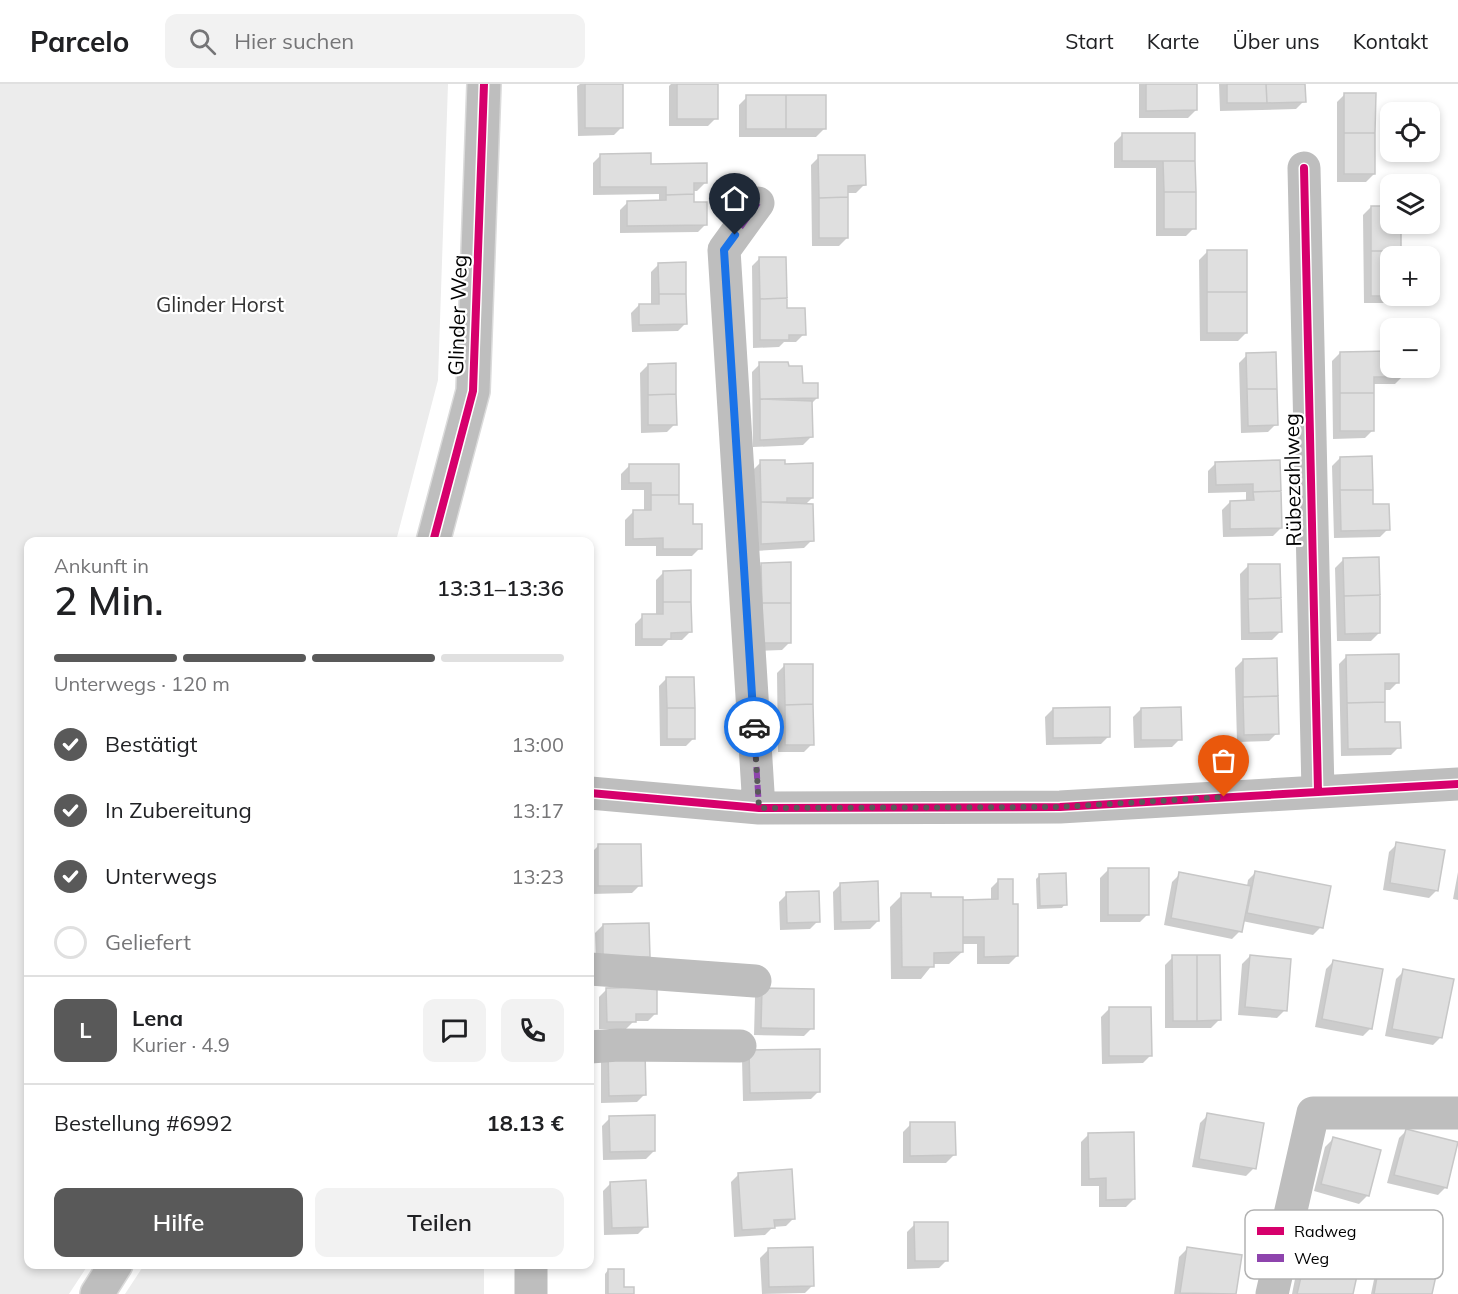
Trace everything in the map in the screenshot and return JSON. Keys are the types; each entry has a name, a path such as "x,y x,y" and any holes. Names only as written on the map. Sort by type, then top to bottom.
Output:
{"street":[{"name":"Glinder Weg","path":"434,537 473,391 484,84"},
{"name":"Rübezahlweg","path":"1304,168 1318,792"},
{"path":"758,203 724,250 759,808"},
{"path":"594,793 759,808 1060,807 1458,784"},
{"path":"594,969 755,981"},
{"path":"594,1047 740,1046"},
{"path":"1291,1210 1313,1113 1458,1113"},
{"path":"97,1294 113,1269"},
{"path":"531,1269 531,1294"},
{"path":"1272,1294 1275,1279"}],"green space":[{"name":"Glinder Horst","path":"0,84 448,84 438,380 397,537 24,537 24,1269 85,1269 69,1294 0,1294"},
{"path":"141,1269 484,1269 484,1294 125,1294"}],"building":[{"path":"585,84 623,84 623,128 585,128"},
{"path":"677,84 718,84 718,119 677,119"},
{"path":"1146,84 1197,84 1197,110 1146,111"},
{"path":"1227,84 1266,84 1267,103 1227,103"},
{"path":"1266,84 1305,84 1306,102 1267,103"},
{"path":"1344,93 1376,93 1375,133 1344,133"},
{"path":"746,95 786,95 786,129 746,129"},
{"path":"786,95 826,95 826,129 786,129"},
{"path":"1122,133 1195,133 1195,161 1122,161"},
{"path":"1344,133 1375,133 1375,174 1344,174"},
{"path":"651,153 651,164 707,163 707,183 694,183 694,194 666,195 666,187 600,187 600,154"},
{"path":"818,155 865,155 866,185 848,186 848,197 819,198"},
{"path":"1163,161 1195,161 1196,192 1164,192"},
{"path":"1164,192 1196,192 1196,229 1164,229"},
{"path":"694,194 694,202 707,202 707,225 627,226 627,201 666,200 666,195"},
{"path":"848,197 848,238 819,238 819,198"},
{"path":"1371,206 1380,206 1380,234 1401,234 1401,246 1380,246 1380,251 1371,251"},
{"path":"1207,250 1247,250 1247,292 1207,292"},
{"path":"1371,251 1380,251 1380,296 1371,296"},
{"path":"759,257 786,257 787,298 760,299"},
{"path":"686,262 686,294 659,294 658,263"},
{"path":"1207,292 1247,292 1247,333 1207,333"},
{"path":"659,294 686,294 687,324 639,325 639,304 659,304"},
{"path":"787,298 787,308 805,308 806,335 789,335 789,340 760,340 760,299"},
{"path":"1380,351 1380,377 1374,377 1374,393 1340,393 1340,352"},
{"path":"1276,352 1277,389 1247,389 1246,353"},
{"path":"759,362 788,362 789,366 802,366 803,383 818,383 818,398 760,399"},
{"path":"676,363 676,394 648,395 648,364"},
{"path":"1247,389 1277,389 1278,425 1248,426"},
{"path":"1340,393 1374,393 1374,431 1340,431"},
{"path":"676,394 677,425 648,425 648,395"},
{"path":"760,399 812,401 813,437 760,440"},
{"path":"1372,456 1373,490 1340,490 1340,457"},
{"path":"760,460 785,460 785,464 813,463 813,498 787,498 787,502 761,502"},
{"path":"1280,460 1281,491 1253,492 1253,484 1216,485 1215,462"},
{"path":"629,464 679,464 679,495 651,495 651,483 629,483"},
{"path":"1340,490 1373,490 1373,504 1389,504 1390,530 1341,531"},
{"path":"1281,491 1282,528 1230,529 1230,501 1254,500 1253,492"},
{"path":"651,495 679,495 679,504 693,504 693,524 702,524 702,549 663,549 663,538 633,539 633,510 651,510"},
{"path":"761,502 813,504 814,541 761,544"},
{"path":"1379,557 1380,595 1344,596 1343,558"},
{"path":"791,562 791,603 762,603 761,563"},
{"path":"1248,564 1280,564 1281,598 1248,599"},
{"path":"691,570 691,602 663,602 663,571"},
{"path":"1380,595 1380,633 1345,634 1344,596"},
{"path":"1281,598 1282,632 1249,633 1248,599"},
{"path":"663,602 691,602 692,632 671,633 671,639 642,639 642,614 663,614"},
{"path":"762,603 791,603 791,643 762,643"},
{"path":"1399,654 1399,683 1385,683 1385,702 1347,703 1346,655"},
{"path":"1277,658 1278,696 1243,697 1243,659"},
{"path":"784,664 813,664 813,704 785,705"},
{"path":"666,677 694,677 695,708 667,708"},
{"path":"1278,696 1279,734 1244,735 1243,697"},
{"path":"1385,702 1385,722 1400,722 1401,748 1348,749 1347,703"},
{"path":"813,704 814,745 785,745 785,705"},
{"path":"1110,707 1110,737 1053,738 1053,708"},
{"path":"1181,707 1182,740 1141,740 1141,708"},
{"path":"667,708 695,708 695,739 667,739"},
{"path":"1396,842 1445,850 1438,891 1390,883"},
{"path":"598,844 641,844 642,886 598,886"},
{"path":"1108,868 1149,868 1149,915 1108,915"},
{"path":"1255,871 1331,886 1323,928 1247,913"},
{"path":"1179,872 1251,886 1242,932 1171,918"},
{"path":"1066,873 1067,905 1040,906 1039,874"},
{"path":"998,879 1013,879 1013,904 1018,904 1018,956 984,957 984,937 963,937 963,900 998,899"},
{"path":"878,881 879,921 841,922 840,883"},
{"path":"819,891 820,922 787,923 786,892"},
{"path":"901,893 931,893 931,897 963,897 963,952 934,953 934,967 902,967"},
{"path":"649,923 650,957 603,957 603,924"},
{"path":"1172,955 1197,955 1197,1021 1173,1021"},
{"path":"1197,955 1220,955 1221,1020 1197,1021"},
{"path":"1250,955 1291,959 1287,1011 1245,1007"},
{"path":"1333,960 1383,969 1372,1029 1322,1019"},
{"path":"1403,969 1454,979 1442,1038 1392,1029"},
{"path":"657,987 657,1014 636,1014 636,1022 607,1022 606,988"},
{"path":"762,988 814,989 814,1029 761,1028"},
{"path":"1109,1007 1151,1007 1152,1056 1109,1056"},
{"path":"820,1049 820,1092 750,1093 749,1050"},
{"path":"645,1050 646,1095 609,1096 608,1051"},
{"path":"1207,1113 1264,1123 1256,1169 1199,1159"},
{"path":"655,1115 655,1151 610,1152 609,1116"},
{"path":"910,1122 955,1122 956,1155 910,1156"},
{"path":"1406,1129 1458,1142 1447,1188 1394,1175"},
{"path":"1134,1132 1135,1199 1106,1200 1106,1178 1089,1179 1088,1133"},
{"path":"1333,1137 1381,1150 1369,1196 1321,1184"},
{"path":"792,1169 795,1219 774,1220 775,1228 742,1230 738,1173"},
{"path":"646,1180 648,1227 612,1228 610,1182"},
{"path":"914,1222 948,1222 948,1261 915,1261"},
{"path":"813,1247 814,1286 769,1287 768,1248"},
{"path":"1187,1247 1242,1255 1236,1294 1180,1293"},
{"path":"608,1269 624,1269 624,1287 634,1287 634,1294 608,1294"},
{"path":"1301,1279 1356,1279 1353,1294 1297,1294"},
{"path":"1377,1279 1435,1279 1432,1294 1374,1294"}],"marked path":[{"path":"758,203 724,250 759,808"}],"cycle path":[{"path":"434,537 473,391 484,84"},
{"path":"1304,168 1318,792"},
{"path":"594,793 759,808 1060,807 1458,784"}],"way so far":[{"path":"754,727 759,808 1060,807 1224,797"}],"route":[{"path":"735,235 724,250 754,727"}]}
